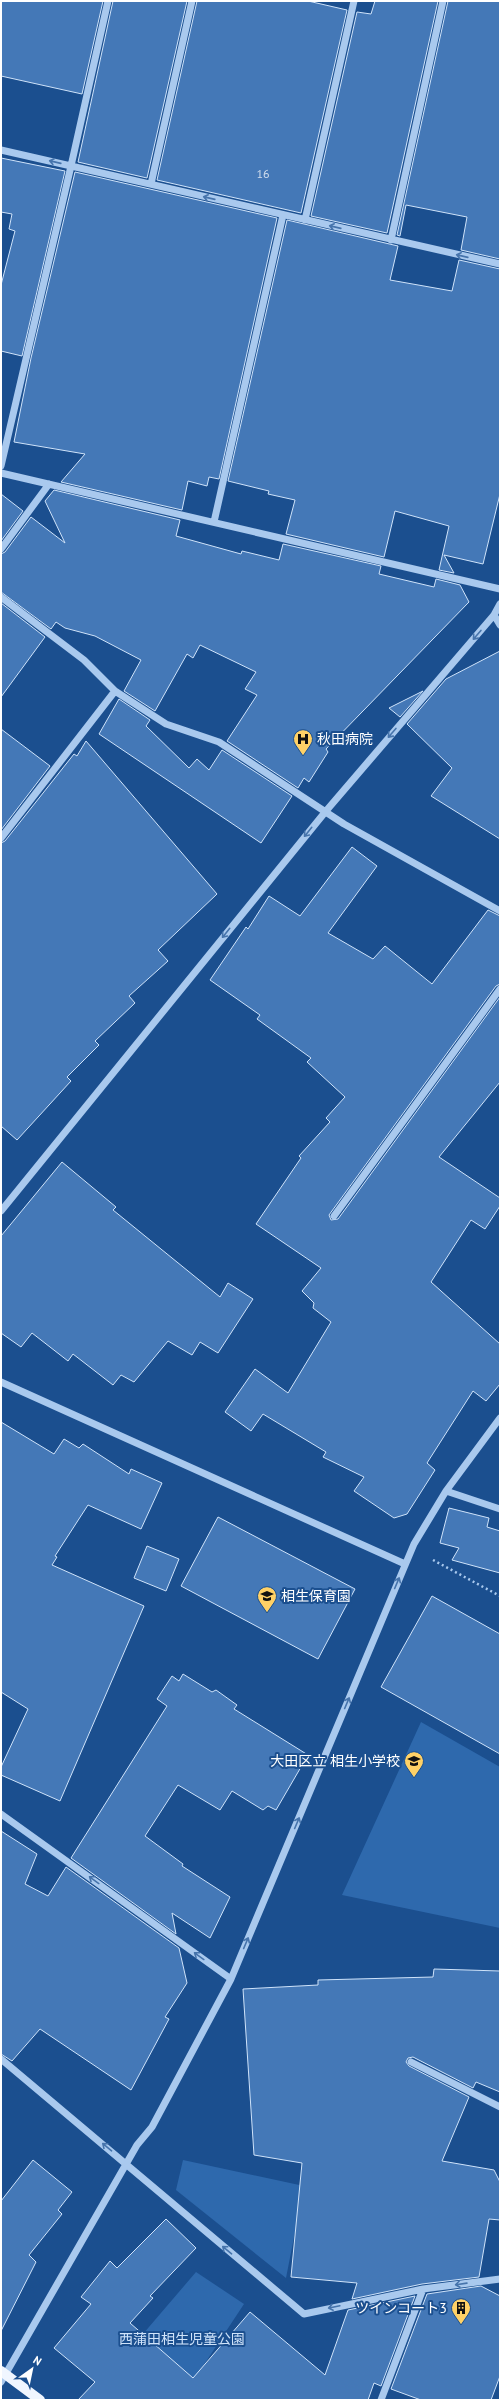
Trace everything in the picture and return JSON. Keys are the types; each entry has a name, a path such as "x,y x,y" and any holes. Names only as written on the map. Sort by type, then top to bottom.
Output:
{"main road":[{"path":"3,2376 40,2400"}],"street":[{"path":"1,466 72,166 108,1"},
{"path":"151,184 192,1"},
{"path":"305,220 354,1"},
{"path":"391,240 443,1"},
{"path":"1,150 500,264"},
{"path":"214,522 283,215"},
{"path":"1,473 500,589"},
{"path":"1,549 50,484"},
{"path":"1,597 84,660 115,691 166,724 219,742 344,824 500,911"},
{"path":"1,1211 326,811 494,614 500,604"},
{"path":"494,614 500,625"},
{"path":"1,838 115,691"},
{"path":"334,1216 500,989"},
{"path":"1,1382 405,1564"},
{"path":"3,2376 137,2145 152,2127 231,1978 414,1544 446,1491 500,1418"},
{"path":"446,1491 500,1509"},
{"path":"1,1814 231,1978"},
{"path":"1,2059 304,2314 423,2289 500,2279"},
{"path":"411,2062 500,2107"},
{"path":"381,2400 423,2289"}],"path":[{"path":"414,1544 434,1561 500,1596"}],"green space":[{"path":"421,1722 500,1767 500,1928 342,1895"},
{"path":"183,2160 304,2186 286,2278 176,2190"},
{"name":"西蒲田相生児童公園","path":"196,2272 244,2304 182,2398 137,2341"}],"building":[{"path":"1,1 103,1 82,94 1,76"},
{"path":"113,1 187,1 147,178 78,162"},
{"path":"197,1 308,1 347,10 301,213 157,180"},
{"path":"375,1 438,1 387,233 311,216 357,12 371,14"},
{"path":"448,1 500,1 500,259 461,250 467,217 406,205 400,236 397,235"},
{"path":"1,158 65,171 22,356 1,351 1,285 15,231 9,229 12,214 1,212"},
{"path":"75,172 277,218 219,479 209,477 207,486 188,481 182,510 61,482 85,454 14,442 31,358"},
{"path":"287,220 398,246 390,280 452,291 459,260 500,269 500,494 483,564 444,555 454,573 439,570 449,526 395,511 384,557 286,534 295,500 268,494 269,491 228,481"},
{"path":"54,490 180,520 176,536 241,554 242,551 279,560 283,544 381,566 379,574 434,587 436,579 460,585 469,602 326,749 328,752 309,782 304,778 298,788 227,741 257,695 245,689 256,672 200,645 193,658 187,654 155,711 124,691 141,660 95,636 65,628 56,622 51,629 1,592 1,554 5,552 31,517 65,543 45,501"},
{"path":"1,494 23,511 1,541"},
{"path":"1,603 45,637 1,697"},
{"path":"500,651 500,839 431,796 452,768 407,724 446,679"},
{"path":"423,691 400,717 389,708"},
{"path":"119,699 150,720 146,726 189,768 197,759 209,770 222,750 292,796 261,843 99,734"},
{"path":"1,729 50,766 1,830"},
{"path":"86,741 217,894 158,950 168,961 129,996 135,1003 95,1041 99,1045 67,1077 71,1081 17,1140 1,1126 1,843 5,841 74,754 77,756"},
{"path":"352,847 377,866 328,933 373,959 385,946 432,984 488,910 500,916 500,984 496,986 329,1215 331,1220 338,1219 500,997 500,1082 439,1157 500,1198 500,1206 485,1229 471,1220 431,1282 500,1344 500,1384 486,1401 473,1391 427,1463 435,1470 407,1514 394,1518 354,1491 364,1477 323,1457 326,1452 263,1414 251,1431 225,1412 255,1369 288,1393 331,1322 313,1308 314,1303 302,1291 321,1268 256,1224 301,1158 299,1156 330,1122 326,1118 345,1097 307,1062 311,1058 257,1019 260,1015 210,980 246,927 248,929 269,896 300,916"},
{"path":"62,1162 116,1207 113,1210 220,1297 228,1283 253,1299 218,1353 200,1342 192,1355 168,1341 134,1382 121,1375 113,1385 73,1354 68,1361 32,1333 21,1347 1,1333 1,1236"},
{"path":"1,1422 54,1454 64,1439 79,1448 83,1444 129,1474 131,1469 162,1483 141,1529 88,1505 55,1556 57,1557 52,1565 144,1606 60,1801 1,1775 1,1767 28,1709 1,1692"},
{"path":"449,1508 489,1518 487,1527 500,1531 500,1573 452,1560 459,1548 440,1543"},
{"path":"218,1517 355,1589 318,1659 181,1586"},
{"path":"147,1546 179,1559 166,1591 134,1578"},
{"path":"432,1596 500,1634 500,1754 381,1687"},
{"path":"183,1674 212,1692 216,1690 237,1705 234,1709 308,1755 276,1810 268,1806 263,1810 232,1791 220,1810 178,1785 145,1836 183,1864 182,1866 230,1897 210,1938 172,1913 176,1934 71,1858 167,1706 157,1699 172,1676 179,1681"},
{"path":"1,1831 37,1854 25,1884 48,1896 66,1867 179,1948 187,1983 165,2017 169,2019 131,2090 40,2029 12,2061 1,2054"},
{"path":"434,1969 500,1971 500,2092 476,2082 473,2088 413,2057 408,2058 406,2062 409,2066 469,2097 442,2161 494,2170 500,2182 500,2220 489,2219 479,2277 422,2284 352,2299 357,2283 291,2277 302,2163 254,2155 243,1989 318,1985 318,1980 433,1977"},
{"path":"33,2160 72,2192 58,2210 62,2214 29,2255 36,2262 1,2331 1,2201"},
{"path":"166,2219 196,2248 150,2296 153,2298 130,2323 193,2378 250,2312 325,2375 348,2310 415,2296 381,2386 374,2383 368,2400 78,2400 95,2382 54,2348 91,2304 81,2297 110,2261 117,2268"},
{"path":"481,2286 500,2296 500,2376 491,2400 421,2400 391,2389 427,2294"}],"place":[{"name":"秋田病院","path":"303,756"},
{"name":"相生保育園","path":"267,1613"},
{"name":"大田区立 相生小学校","path":"414,1778"},
{"name":"ツインコート3","path":"461,2325"}]}
